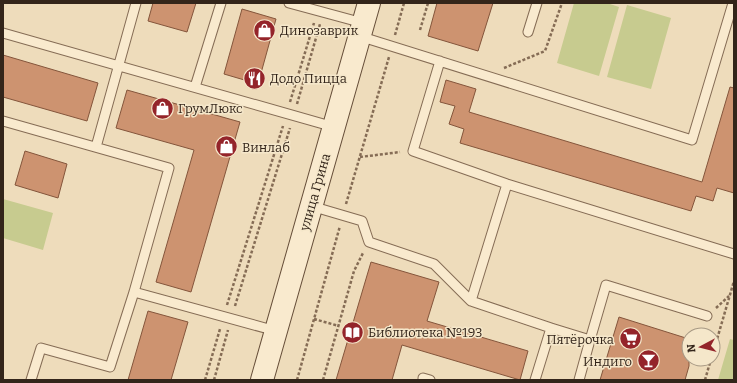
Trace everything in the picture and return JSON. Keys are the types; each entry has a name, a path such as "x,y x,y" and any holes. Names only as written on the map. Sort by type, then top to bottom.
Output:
{"street":[{"name":"улица Грина","path":"262,380 364,21"}],"lane":[{"path":"96,147 136,3"},
{"path":"195,87 221,3"},
{"path":"289,3 364,21 392,46 692,140 734,3"},
{"path":"528,32 537,3"},
{"path":"3,33 334,127"},
{"path":"440,61 413,151 507,184 734,254"},
{"path":"3,121 169,168 134,292 110,367 41,348 31,380"},
{"path":"471,301 507,184"},
{"path":"311,206 362,221 369,242 434,264 471,301 590,340"},
{"path":"579,380 606,285 707,316"},
{"path":"134,292 276,331"},
{"path":"535,380 551,328"},
{"path":"423,380 423,378 430,380"}],"path":[{"path":"297,380 404,3"},
{"path":"420,30 428,3"},
{"path":"486,75 545,51 562,3"},
{"path":"205,380 227,318 320,11"},
{"path":"214,380 227,318 320,11"},
{"path":"360,157 413,151"},
{"path":"323,380 354,271 369,242"},
{"path":"720,327 734,281"},
{"path":"707,316 729,296"},
{"path":"314,318 339,326"},
{"path":"705,380 709,367"}],"green space":[{"path":"574,3 607,3 619,7 599,76 557,63"},
{"path":"627,5 671,18 651,89 607,77"},
{"path":"3,199 53,213 43,250 3,238"},
{"path":"730,339 734,340 734,380 718,380"}],"building":[{"path":"153,3 196,3 187,32 148,21"},
{"path":"437,3 493,3 478,51 428,36"},
{"path":"242,9 276,19 258,84 224,74"},
{"path":"3,55 98,83 87,121 3,97"},
{"path":"446,80 476,89 469,112 702,182 730,87 734,88 734,193 717,188 713,201 696,196 691,211 460,143 464,129 449,124 455,106 440,102"},
{"path":"127,90 240,122 191,292 156,282 194,150 116,128"},
{"path":"25,151 67,164 58,198 15,185"},
{"path":"371,262 439,282 427,321 528,351 520,380 402,345 392,380 336,380"},
{"path":"148,311 188,322 171,380 128,380"},
{"path":"619,317 681,336 681,367 689,367 685,380 600,380"}],"place":[{"name":"Динозаврик","path":"265,30"},
{"name":"Додо Пицца","path":"254,78"},
{"name":"ГрумЛюкс","path":"163,108"},
{"name":"Винлаб","path":"227,147"},
{"name":"Библиотека №193","path":"353,332"},
{"name":"Пятёрочка","path":"630,339"},
{"name":"Индиго","path":"648,361"}]}
